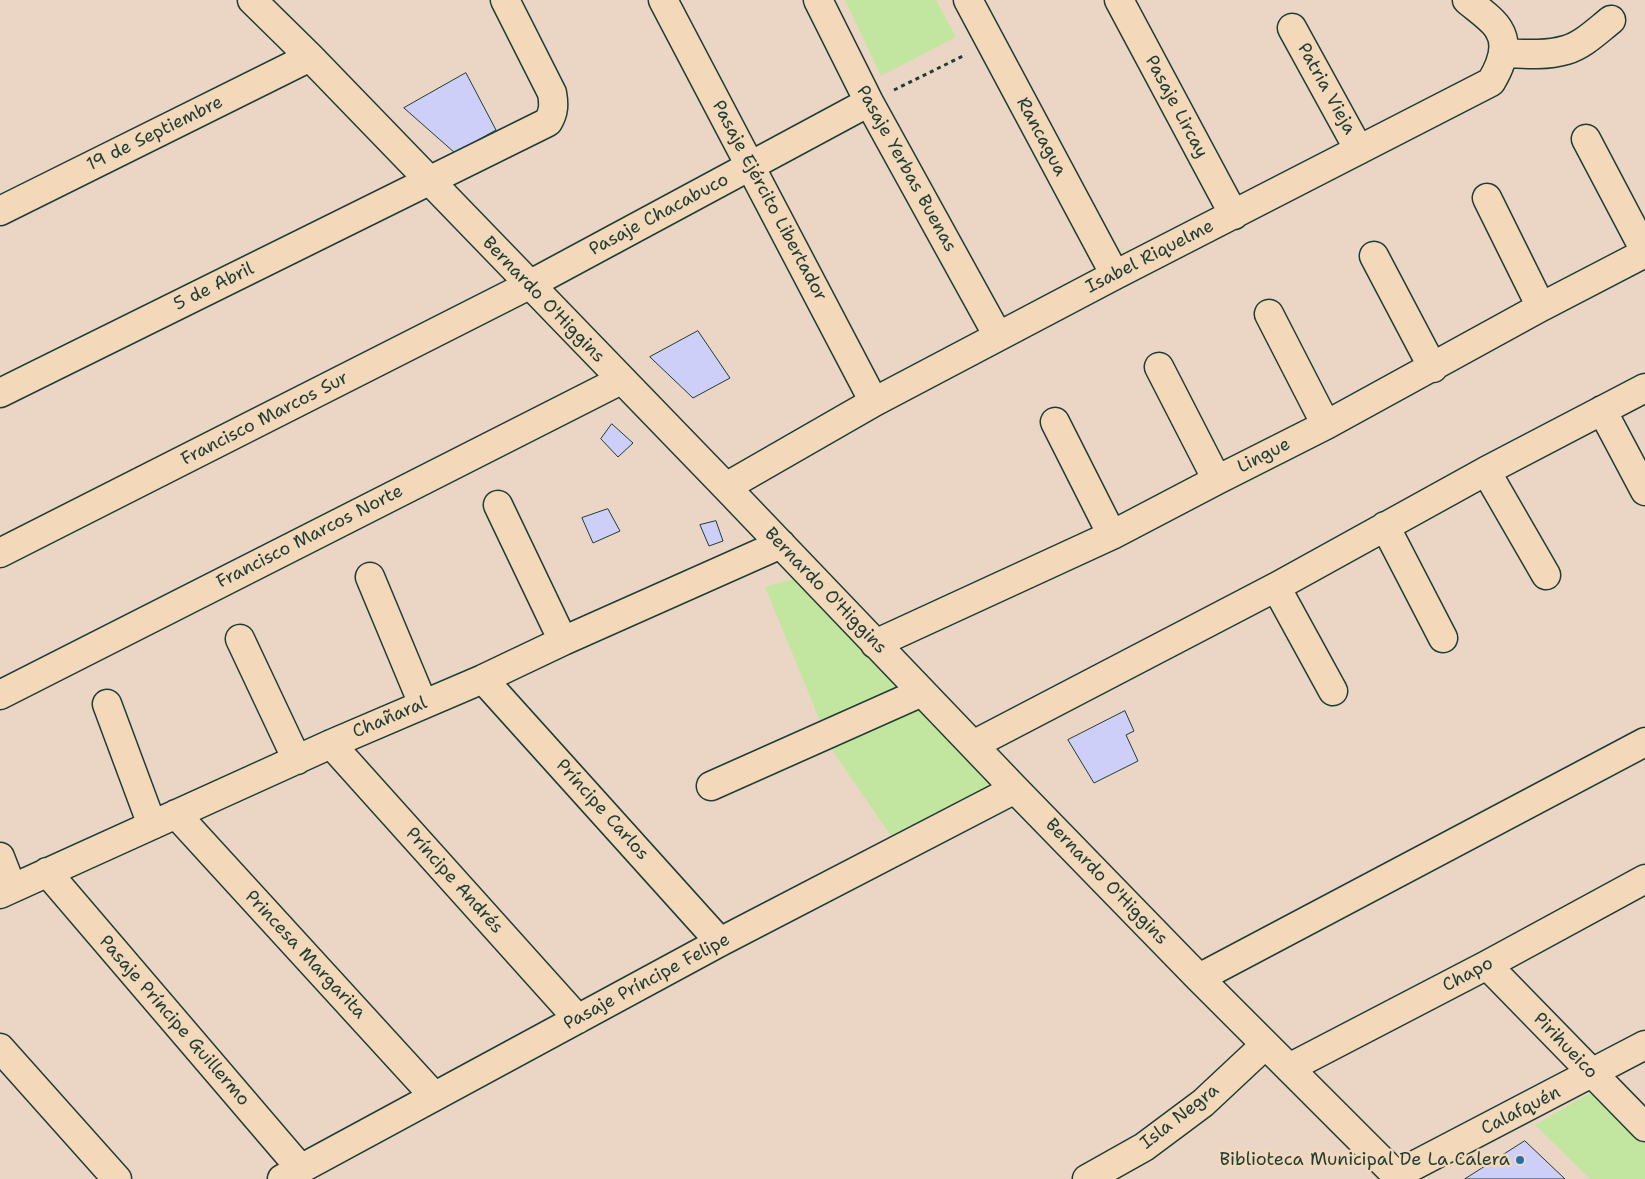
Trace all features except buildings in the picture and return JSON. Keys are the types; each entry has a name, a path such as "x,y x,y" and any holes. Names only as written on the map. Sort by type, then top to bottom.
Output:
{"street":[{"name":"Bernardo O'Higgins","path":"253,0 781,544 972,745 1265,1045 1398,1177"},
{"name":"5 de Abril","path":"0,392 548,122 552,116 554,105 552,93 505,0"},
{"name":"Pasaje Ejército Libertador","path":"663,0 874,402"},
{"name":"Pasaje Yerbas Buenas","path":"818,0 869,102 998,336"},
{"name":"Rancagua","path":"968,0 1115,275"},
{"name":"Pasaje Lircay","path":"1119,0 1234,215"},
{"name":"Isabel Riquelme","path":"726,488 874,402 998,336 1491,82 1499,69 1503,53 1503,37 1499,28 1467,0"},
{"path":"1503,53 1540,54 1566,50 1586,40 1611,20"},
{"name":"Patria Vieja","path":"1292,28 1359,150"},
{"name":"19 de Septiembre","path":"0,211 310,57"},
{"name":"Pasaje Chacabuco","path":"529,285 869,102"},
{"path":"1586,139 1645,252"},
{"path":"1487,198 1541,307"},
{"name":"Lingue","path":"875,644 1112,535 1326,425 1645,252"},
{"path":"1374,256 1432,368"},
{"name":"Francisco Marcos Sur","path":"0,553 529,285"},
{"path":"1269,314 1326,425"},
{"path":"1160,367 1217,480"},
{"name":"Francisco Marcos Norte","path":"0,695 621,380"},
{"path":"972,745 1276,587 1486,471 1645,388"},
{"path":"1602,410 1645,491"},
{"path":"1055,422 1112,535"},
{"path":"1486,471 1546,575"},
{"path":"498,505 563,641"},
{"path":"1385,526 1444,638"},
{"name":"Chañaral","path":"6,891 781,544"},
{"path":"370,577 423,704"},
{"path":"1276,587 1333,691"},
{"path":"240,639 297,760"},
{"name":"Príncipe Carlos","path":"483,679 720,942"},
{"path":"711,786 922,692"},
{"path":"107,704 164,820"},
{"path":"1199,978 1645,742"},
{"name":"Príncipe Andrés","path":"331,744 578,1019"},
{"name":"Pasaje Príncipe Felipe","path":"292,1174 720,942 1015,789"},
{"name":"Princesa Margarita","path":"164,820 434,1096"},
{"path":"0,857 6,891"},
{"name":"Pasaje Príncipe Guillermo","path":"47,872 292,1174"},
{"name":"Chapo","path":"1289,1068 1487,965 1645,879"},
{"name":"Pirihueico","path":"1487,965 1645,1127"},
{"name":"Isla Negra","path":"1087,1179 1144,1148 1202,1103 1265,1045"},
{"name":"Calafquén","path":"1398,1177 1645,1045"},
{"path":"0,1048 117,1179"}],"path":[{"path":"869,102 991,43"}],"green space":[{"path":"845,0 936,0 956,37 881,76"},
{"path":"795,578 995,789 891,836 832,750 765,587"},
{"path":"1593,1091 1645,1143 1645,1179 1590,1179 1535,1125"}],"place":[{"name":"Biblioteca Municipal De La Calera","path":"1520,1160"}]}
